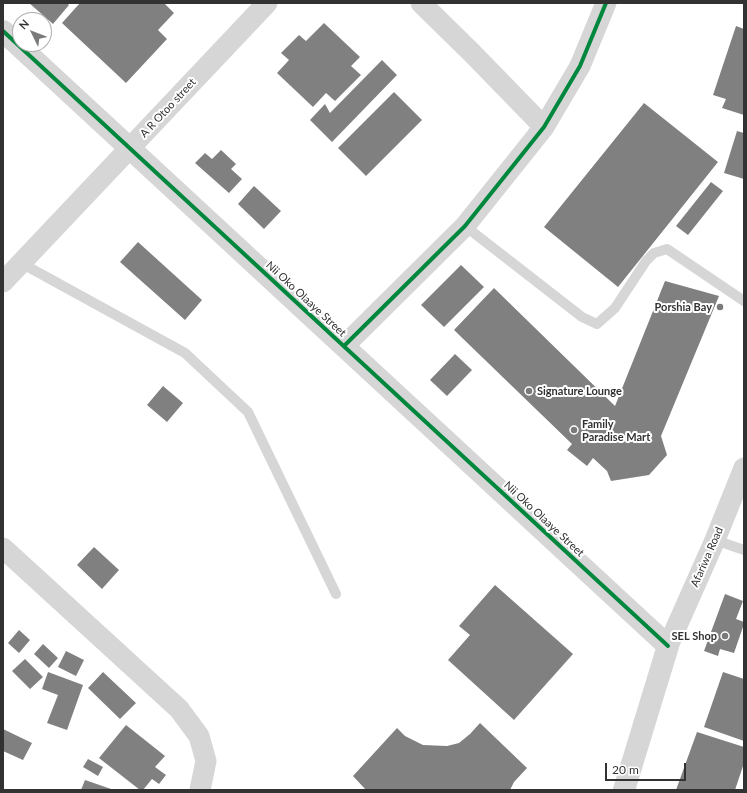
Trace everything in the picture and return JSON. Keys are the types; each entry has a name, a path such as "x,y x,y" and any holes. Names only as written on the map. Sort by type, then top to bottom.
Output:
{"street":[{"name":"A R Otoo street","path":"3,282 267,3"},
{"path":"421,3 544,127"},
{"path":"344,346 465,226 544,127 580,66 606,3"},
{"name":"Nii Oko Olaaye Street","path":"3,31 668,646"},
{"name":"Afariwa Road","path":"668,646 715,540 744,468"},
{"path":"3,548 180,709 199,736 206,761 200,790"},
{"path":"624,790 668,646"}],"lane":[{"path":"465,226 582,317 597,324 615,308 646,261 654,253 667,249 744,301"},
{"path":"21,263 184,353 248,412 336,594"},
{"path":"715,540 744,550"}],"building":[{"path":"29,3 67,3 69,5 53,24 52,12 39,12"},
{"path":"80,3 164,3 174,13 158,30 167,39 126,83 62,23"},
{"path":"324,23 360,57 351,66 361,75 335,101 326,93 313,107 277,73 289,60 281,53 299,35 306,41"},
{"path":"736,26 744,29 744,115 722,108 726,99 713,95"},
{"path":"382,60 397,75 332,142 310,120 325,104 330,113"},
{"path":"394,92 422,120 366,176 338,148"},
{"path":"644,103 718,162 618,287 544,227"},
{"path":"737,131 744,133 744,179 724,173"},
{"path":"221,150 236,164 231,169 242,179 229,193 195,163 205,153 212,159"},
{"path":"711,182 723,191 688,235 676,226"},
{"path":"254,186 281,211 264,229 238,204"},
{"path":"138,242 202,300 185,320 120,262"},
{"path":"461,265 484,287 444,327 421,305"},
{"path":"665,281 719,296 661,436 667,455 649,475 611,481 607,471 593,458 587,466 567,450 572,444 454,330 494,288 615,406"},
{"path":"455,354 472,370 447,396 430,380"},
{"path":"163,386 183,403 167,422 147,405"},
{"path":"94,547 119,570 102,589 77,565"},
{"path":"495,585 573,654 514,720 448,660 470,635 459,626"},
{"name":"SEL Shop","path":"725,594 743,601 736,619 744,622 744,624 734,653 720,649 718,656 704,651"},
{"path":"19,630 30,640 19,653 8,643"},
{"path":"43,644 58,658 49,668 34,654"},
{"path":"66,651 84,660 76,676 58,667"},
{"path":"25,659 43,677 30,689 12,671"},
{"path":"48,672 83,685 67,730 47,723 58,695 42,689"},
{"path":"103,672 136,703 120,719 88,688"},
{"path":"723,672 744,679 744,741 704,727"},
{"path":"480,723 527,768 514,782 510,790 366,790 353,776 397,728 405,736 423,745 447,746 459,743"},
{"path":"126,725 165,756 155,767 166,775 159,784 152,779 143,790 140,790 99,758"},
{"path":"3,729 32,743 23,760 3,751"},
{"path":"697,732 744,747 744,763 735,790 676,790"},
{"path":"88,759 103,767 98,776 83,767"},
{"path":"85,780 114,790 81,790"}],"cycle path":[{"path":"344,346 465,226 544,127 580,66 606,3"},
{"path":"3,31 668,646"}],"place":[{"name":"Porshia Bay","path":"720,307"},
{"name":"Signature Lounge","path":"529,391"},
{"name":"Family Paradise Mart","path":"574,430"},
{"name":"SEL Shop","path":"725,636"}]}
